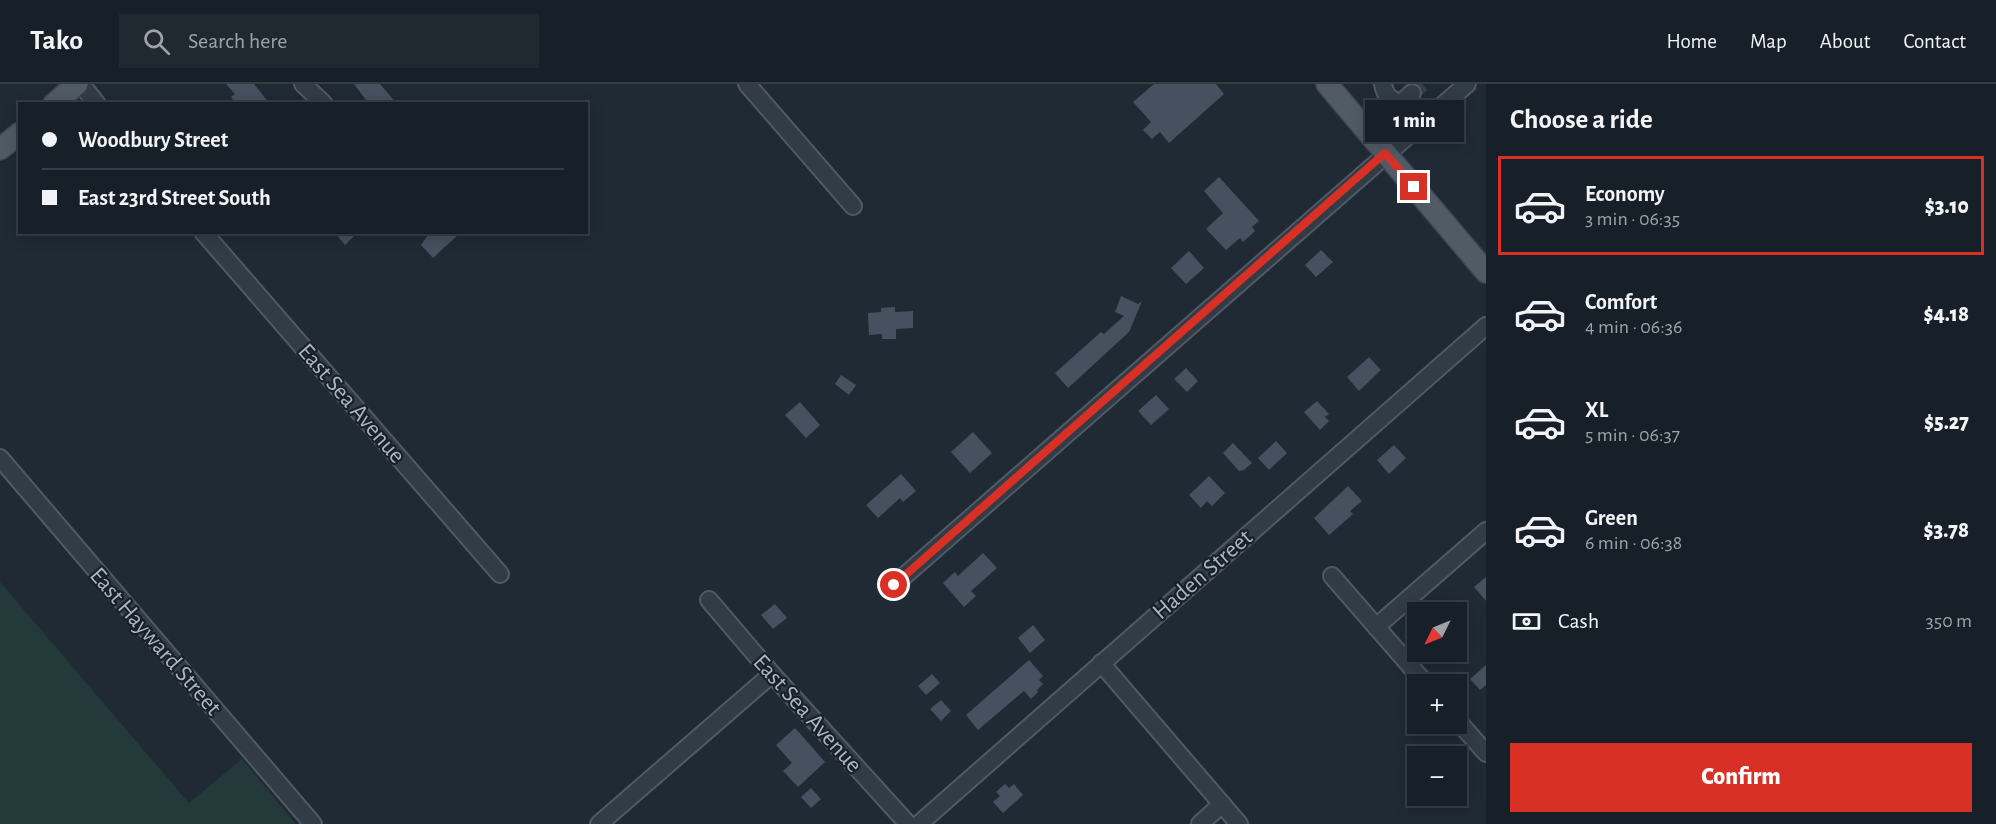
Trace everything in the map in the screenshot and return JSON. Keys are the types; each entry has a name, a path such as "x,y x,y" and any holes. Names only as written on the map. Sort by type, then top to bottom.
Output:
{"main road":[{"path":"56,102 79,84"},
{"path":"1327,84 1486,272"},
{"path":"0,149 18,135"}],"street":[{"path":"79,84 95,102"},
{"path":"303,84 322,102"},
{"path":"747,84 853,206"},
{"path":"1383,84 1384,92 1391,100 1401,103 1412,93"},
{"path":"894,585 1385,153 1467,84"},
{"name":"East Sea Avenue","path":"205,234 500,574"},
{"name":"Haden Street","path":"919,824 1486,326"},
{"name":"East Hayward Street","path":"0,458 313,824"},
{"path":"1376,627 1486,531"},
{"path":"1332,576 1417,674"},
{"name":"East Sea Avenue","path":"709,600 772,674 908,824"},
{"path":"1101,663 1239,824"},
{"path":"599,824 772,674"},
{"path":"1467,731 1486,753"},
{"path":"1200,824 1222,804"}],"green space":[{"path":"0,582 189,803 242,759 296,824 0,824"}],"building":[{"path":"226,84 254,84 268,102 235,102 231,97 235,94"},
{"path":"354,84 380,84 395,102 368,102"},
{"path":"1154,84 1216,84 1224,94 1169,143 1160,132 1152,139 1143,130 1151,122 1133,102"},
{"path":"1219,177 1259,221 1252,227 1255,231 1243,242 1240,238 1226,250 1206,229 1223,213 1204,191"},
{"path":"336,234 356,234 345,245"},
{"path":"429,234 459,234 433,258 421,245"},
{"path":"1321,250 1333,262 1316,277 1305,265"},
{"path":"1189,251 1204,268 1186,284 1171,268"},
{"path":"1121,296 1138,304 1142,301 1129,332 1068,388 1055,373 1101,332 1104,334 1124,316 1115,312"},
{"path":"895,307 895,312 913,311 913,328 896,329 896,339 882,339 882,334 869,335 868,313 881,312 881,308"},
{"path":"1369,357 1381,370 1359,391 1347,377"},
{"path":"1186,368 1198,381 1187,392 1174,379"},
{"path":"841,375 856,385 849,395 835,384"},
{"path":"1156,395 1169,409 1151,425 1138,411"},
{"path":"1317,401 1329,414 1325,417 1329,421 1320,430 1304,412"},
{"path":"800,402 820,425 806,438 785,415"},
{"path":"973,432 992,453 970,473 951,452"},
{"path":"1276,441 1287,453 1269,470 1258,458"},
{"path":"1233,443 1252,463 1244,470 1239,471 1223,453"},
{"path":"1394,445 1406,458 1389,474 1377,460"},
{"path":"901,474 916,491 903,502 900,498 878,518 866,505"},
{"path":"1209,476 1225,493 1212,506 1207,501 1201,508 1189,495"},
{"path":"1348,486 1362,501 1350,511 1353,514 1329,535 1314,518"},
{"path":"983,553 997,568 971,591 976,596 964,607 943,583 955,572 958,576"},
{"path":"1486,577 1486,601 1474,587"},
{"path":"775,604 787,618 773,629 761,615"},
{"path":"1033,625 1045,640 1030,653 1018,638"},
{"path":"1029,660 1043,676 1039,680 1043,684 1037,690 1038,692 1031,699 1024,691 978,730 966,715"},
{"path":"1486,665 1486,685 1480,690 1470,679"},
{"path":"932,674 940,683 926,695 918,686"},
{"path":"941,700 951,711 941,721 930,709"},
{"path":"795,728 825,762 798,787 783,771 792,763 776,745"},
{"path":"1005,784 1009,788 1014,784 1023,795 1003,813 993,802 1000,796 996,792"},
{"path":"811,788 821,799 811,808 801,797"}],"tunnel":[{"path":"1412,93 1422,84"}],"route":[{"path":"894,585 1385,153 1414,187"}]}
